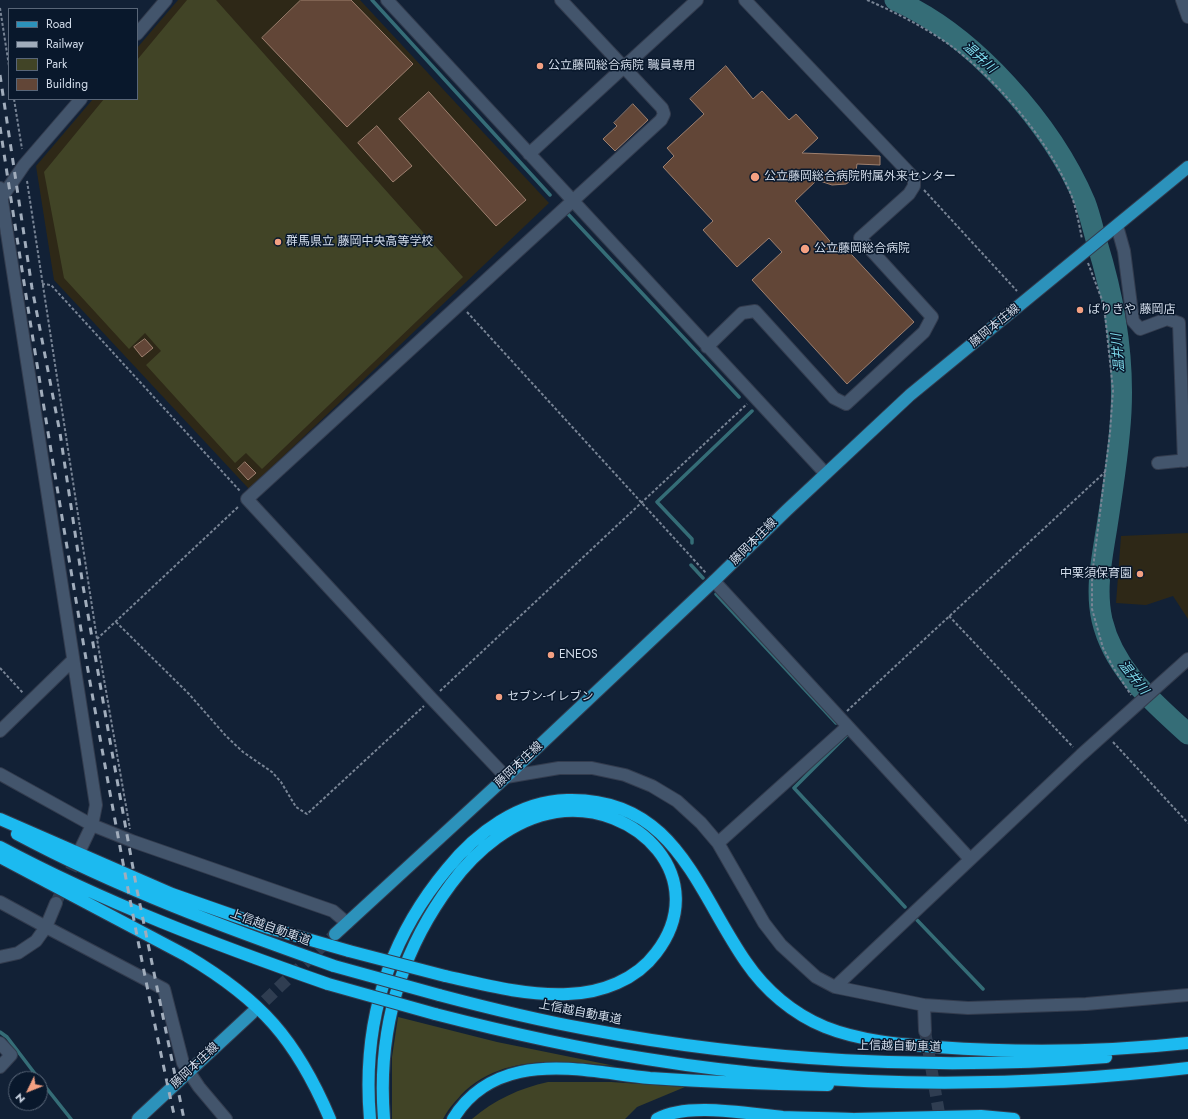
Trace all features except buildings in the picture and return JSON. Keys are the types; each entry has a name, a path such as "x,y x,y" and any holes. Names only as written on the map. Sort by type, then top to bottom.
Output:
{"highway":[{"path":"370,1119 368,1074 375,1011 387,971 414,915 446,870 470,844 483,833 528,808 542,803 559,800 576,800 610,805 631,813 656,829 692,869 734,945 760,980 788,1006 824,1026 862,1038 885,1042 964,1049 1095,1049 1188,1042"},
{"path":"0,819 172,894 269,928 349,951 445,976 515,991 553,994 570,994 601,989 630,977 642,968 657,952 668,934 673,920 676,904 675,890 666,862 658,849 634,828 604,814 588,812 564,812 540,816 514,828 482,849 469,862 440,899 419,935 401,974 395,993 387,1034 383,1073 384,1119"},
{"name":"上信越自動車道","path":"0,824 110,880 180,910 252,937 334,966 512,1014 624,1035 720,1049 836,1059 915,1062 1026,1061 1099,1057 1188,1049"},
{"path":"0,848 103,898 251,957 328,984 434,1014 577,1047 649,1060 811,1077 955,1082"},
{"path":"0,857 187,956 211,970 248,997 263,1011 290,1044 312,1080 330,1119"},
{"path":"453,1119 472,1096 494,1080 514,1074 537,1070 572,1069 647,1077 742,1084 853,1086 1042,1079 1188,1068"},
{"path":"657,1119 663,1116 688,1110 785,1117 854,1119 981,1116 1014,1119"}],"main road":[{"name":"藤岡本庄線","path":"336,934 506,777 714,581 825,473 910,395 1188,167"},
{"name":"藤岡本庄線","path":"138,1119 150,1114 188,1072 252,1013"}],"street":[{"path":"138,33 166,0"},
{"path":"387,0 825,473"},
{"path":"561,0 662,108 664,114 661,120 247,499 506,777 559,768 592,768 625,775 652,786 677,802 700,823 718,843 764,923 781,945 816,977 835,987 924,1005 968,1008 1086,1004 1188,996"},
{"path":"529,154 697,0"},
{"path":"707,347 742,312 755,311 834,398 846,404 924,332 932,317 860,238 909,194 914,186 914,178 745,0"},
{"path":"1182,0 1188,17"},
{"path":"80,100 0,195 96,805 92,824 81,848"},
{"path":"1113,229 1124,251 1133,321 1140,329 1167,319 1184,323 1186,461 1158,463"},
{"path":"714,581 843,723 970,859"},
{"path":"835,987 1104,733 1188,659"},
{"path":"0,731 73,660"},
{"path":"718,843 843,723"},
{"path":"0,774 92,824 132,841 333,911 347,923"},
{"path":"0,902 164,989 180,1054 188,1072 226,1119"},
{"path":"0,957 18,953 36,941 46,927 56,902"},
{"path":"924,1005 925,1031"},
{"path":"0,1043 11,1055 0,1067"}],"path":[{"path":"867,0 896,12 948,44 979,70 1023,116 1053,159 1070,193 1104,305 1109,340 1112,390 1105,472 1092,576 1092,609 1103,648 1113,667 1138,702"},
{"path":"0,8 8,60"},
{"path":"14,100 97,639 132,841"},
{"path":"923,189 1017,291"},
{"path":"42,284 51,285 247,499 97,639"},
{"path":"460,304 714,581"},
{"path":"116,622 189,694 226,736 243,752 272,772 281,782 296,806 307,814 755,397"},
{"path":"843,723 950,616 1105,472"},
{"path":"950,616 1081,755"},
{"path":"0,668 31,702"},
{"path":"1104,733 1188,823"}],"shaded area":[{"name":"群馬県立 藤岡中央高等学校","path":"178,0 360,0 549,203 249,489 54,280 36,166 92,100 138,100 138,47"},
{"path":"1188,533 1188,619 1173,596 1146,605 1116,603 1121,536"}],"green space":[{"name":"群馬県立 藤岡中央高等学校","path":"187,0 216,0 463,277 262,469 246,453 235,463 146,365 161,351 145,333 129,349 64,278 44,172 103,100 138,100 138,59"},
{"path":"398,1017 497,1042 615,1066 554,1062 514,1066 495,1072 477,1081 461,1095 443,1119 392,1119 392,1057"},
{"path":"548,1082 611,1082 685,1087 637,1107 625,1119 472,1119 489,1106 517,1091"}],"waterway":[{"path":"372,0 550,195"},
{"name":"温井川","path":"895,0 924,15 953,35 981,58 1007,84 1052,142 1071,172 1085,202 1113,305 1119,348 1122,390 1119,440 1114,483 1100,573 1099,597 1102,620 1115,654 1125,669 1148,697 1188,734"},
{"path":"567,213 739,397"},
{"path":"692,543 692,539 657,502 752,411"},
{"path":"691,565 703,578"},
{"path":"716,594 836,723"},
{"path":"847,735 794,788 905,907"},
{"path":"917,920 983,989"},
{"path":"0,1032 7,1037 33,1071"},
{"path":"48,1090 71,1119"}],"tunnel":[{"path":"56,903 78,855"},
{"path":"252,1013 335,934"},
{"path":"925,1031 940,1119"}],"railway":[{"path":"0,75 32,288 60,433 83,586 110,741 137,890 184,1119"},
{"path":"0,127 21,266 90,682 130,901 175,1119"}],"place":[{"name":"公立藤岡総合病院 職員専用","path":"540,66"},
{"name":"公立藤岡総合病院附属外来センター","path":"755,177"},
{"name":"群馬県立 藤岡中央高等学校","path":"278,242"},
{"name":"公立藤岡総合病院","path":"805,249"},
{"name":"ばりきや 藤岡店","path":"1080,310"},
{"name":"中栗須保育園","path":"1140,574"},
{"name":"ENEOS","path":"551,655"},
{"name":"セブン-イレブン","path":"499,697"}]}
